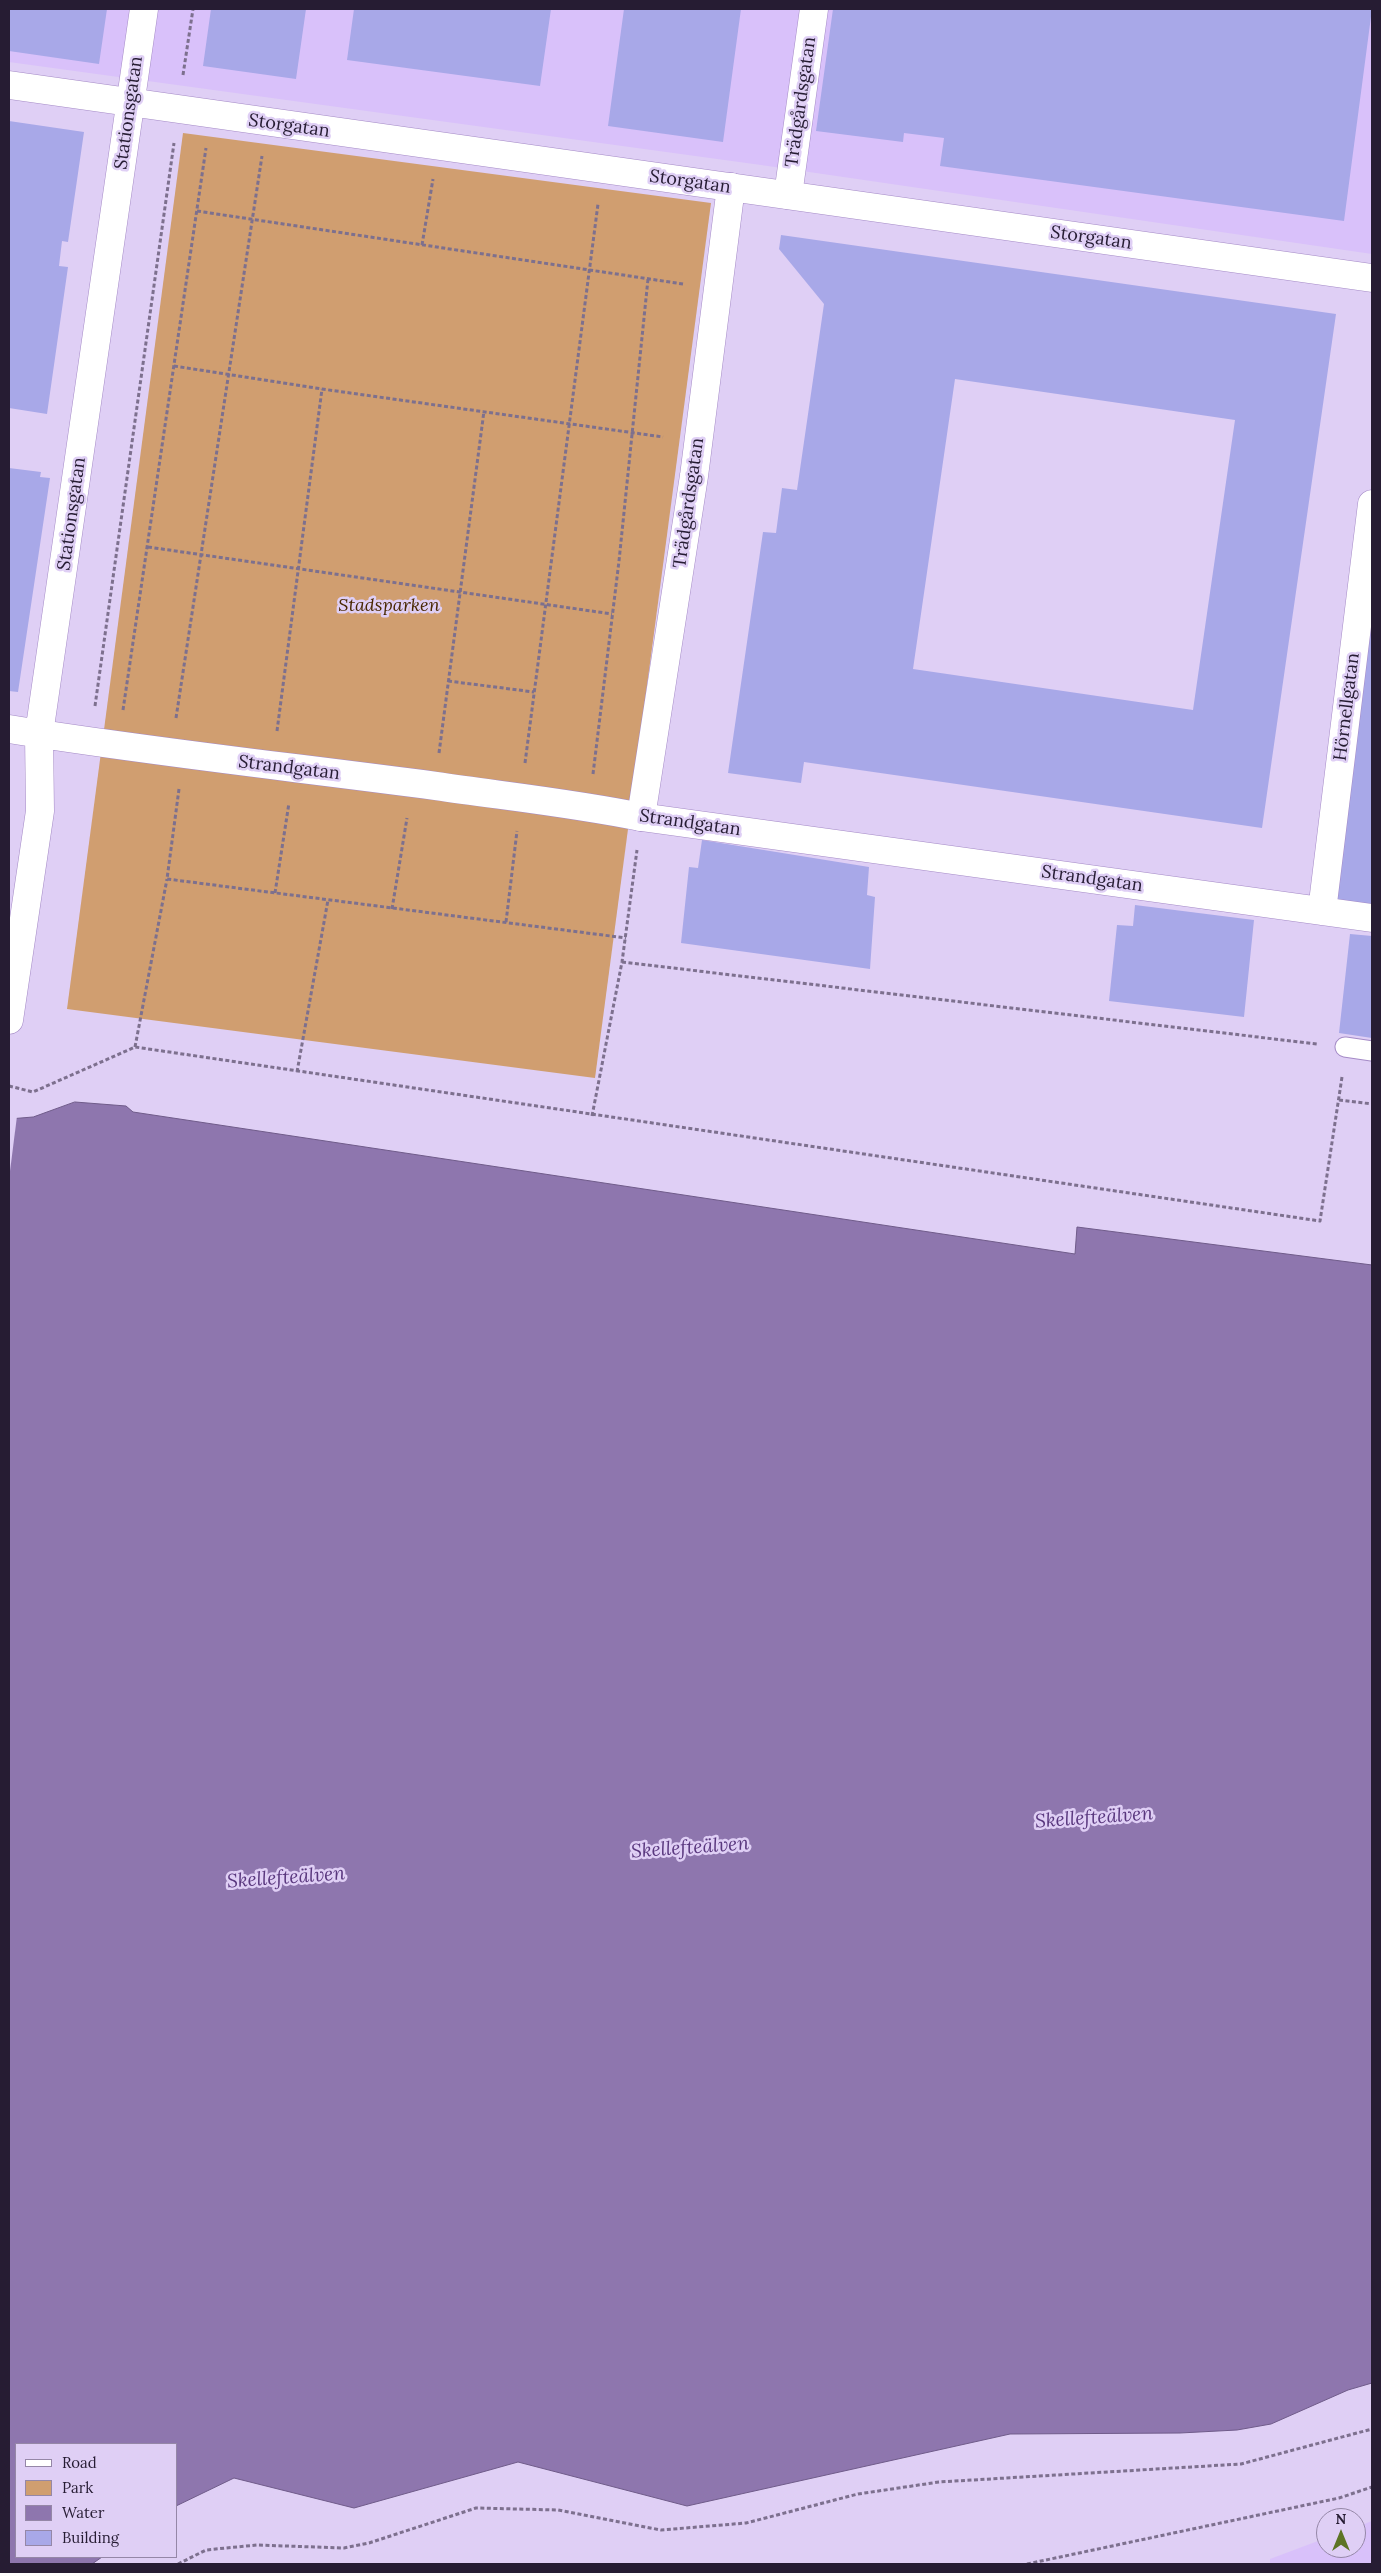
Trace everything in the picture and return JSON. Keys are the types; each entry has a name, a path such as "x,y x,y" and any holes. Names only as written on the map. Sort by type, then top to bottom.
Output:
{"street":[{"name":"Stationsgatan","path":"9,1020 40,811 39,734 144,9"},
{"name":"Trädgårdsgatan","path":"788,195 814,9"},
{"name":"Storgatan","path":"9,85 438,148 731,187 1372,278"},
{"name":"Trädgårdsgatan","path":"641,817 694,476 731,187"},
{"name":"Hörnellgatan","path":"1322,911 1366,608 1372,504"},
{"name":"Strandgatan","path":"9,729 177,754 521,797 641,817 1372,918"}],"lane":[{"path":"1345,1047 1372,1050"}],"path":[{"path":"90,741 192,9"},
{"path":"118,744 211,115"},
{"path":"135,1047 166,879 177,754 267,123"},
{"path":"422,245 438,148"},
{"path":"506,922 602,171"},
{"path":"197,211 718,290"},
{"path":"590,807 648,279"},
{"path":"174,366 322,389 632,432"},
{"path":"275,893 283,766 322,389"},
{"path":"392,909 448,681 484,411"},
{"path":"147,547 612,614"},
{"path":"448,681 534,692"},
{"path":"592,1116 626,938 641,817"},
{"path":"166,879 626,938"},
{"path":"297,1072 328,900"},
{"path":"9,1086 33,1092 135,1047 592,1116 1320,1221 1339,1100 1345,1047 622,962"},
{"path":"1339,1100 1372,1104"},
{"path":"178,2564 206,2550 257,2545 344,2548 369,2543 476,2508 558,2510 661,2530 746,2523 858,2494 939,2482 1241,2464 1372,2429"},
{"path":"1027,2564 1339,2498 1372,2487"}],"shaded area":[{"path":"9,9 1372,9 1372,254 761,165 9,62"},
{"path":"1372,2521 1372,2564 1270,2564 1270,2559 1316,2542 1316,2558 1366,2558 1366,2523"}],"green space":[{"name":"Stadsparken","path":"183,133 711,203 595,1078 67,1009"}],"water":[{"name":"Skellefteälven","path":"75,1102 126,1106 133,1112 1075,1254 1077,1227 1372,1265 1372,2383 1348,2390 1271,2424 1237,2430 1180,2433 1010,2434 687,2506 518,2462 354,2508 234,2478 178,2505 178,2443 15,2443 15,2558 101,2558 92,2564 9,2564 9,1119 33,1117"}],"pier":[{"path":"17,1116 9,1179 9,1117"}],"building":[{"path":"9,9 107,9 99,64 9,51"},
{"path":"211,9 306,9 296,79 203,66"},
{"path":"354,9 551,9 540,86 347,60"},
{"path":"624,9 741,9 723,142 608,126"},
{"path":"833,9 1372,9 1344,221 940,166 944,138 904,133 903,142 816,131"},
{"path":"9,121 84,132 68,242 62,241 59,266 68,267 47,414 9,408"},
{"path":"781,235 1336,314 1262,828 804,762 801,783 728,773 763,532 776,533 782,488 797,490 824,304 779,249","holes":["955,379 1235,420 1193,710 913,669"]},
{"path":"9,468 41,472 40,477 50,478 18,692 9,691"},
{"path":"1367,623 1372,624 1372,906 1329,900"},
{"path":"702,840 869,867 867,895 875,897 870,969 681,943 689,867 698,868"},
{"path":"1135,905 1254,920 1244,1017 1109,1001 1117,925 1133,926"},
{"path":"1350,934 1372,936 1372,1038 1339,1033"}]}
